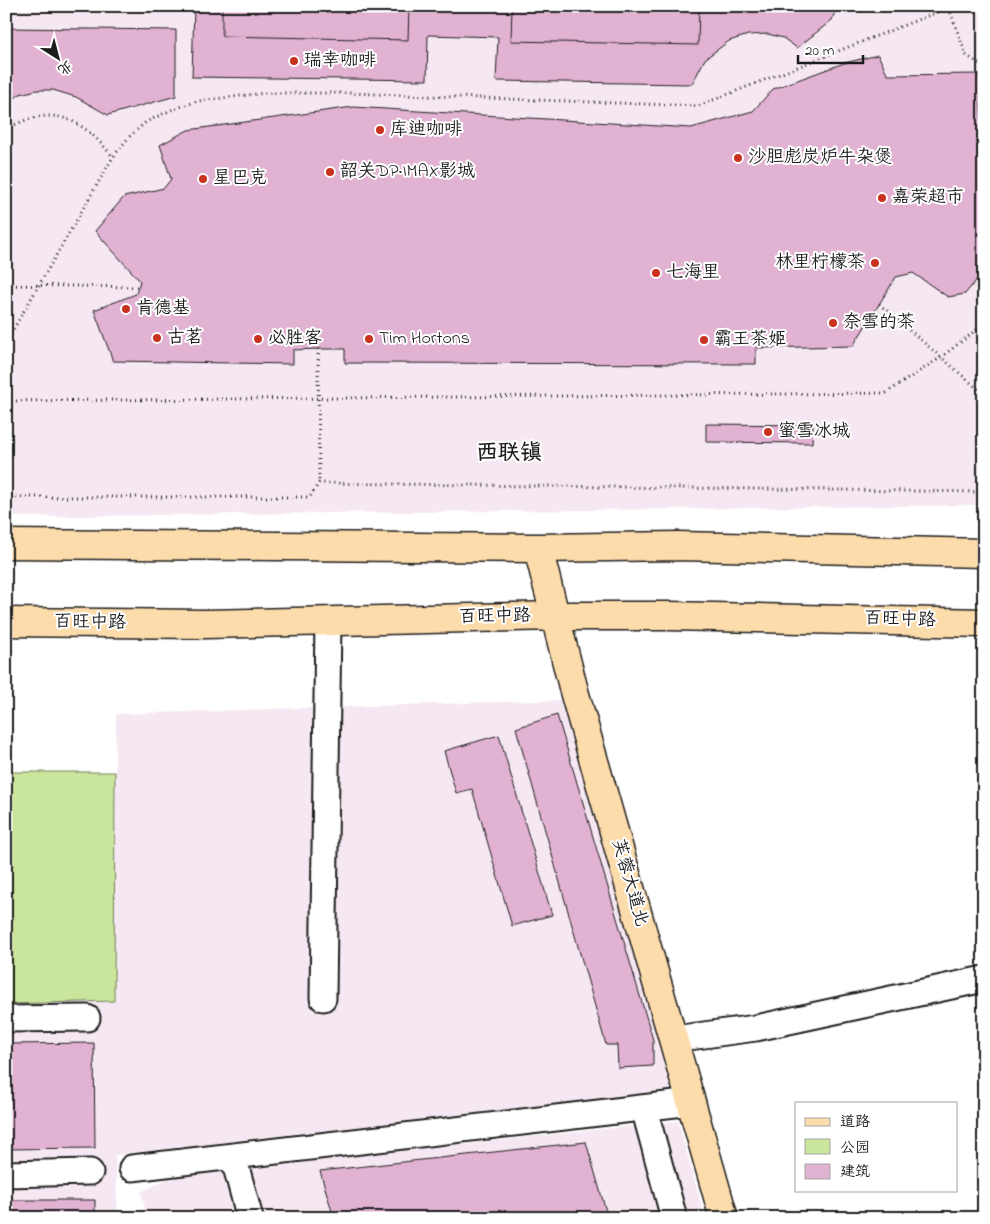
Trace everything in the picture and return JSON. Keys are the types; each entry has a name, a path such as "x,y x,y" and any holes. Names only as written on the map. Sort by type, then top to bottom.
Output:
{"main road":[{"path":"6,544 538,548 678,546 984,553"},
{"name":"芙蓉大道北","path":"538,548 574,691 724,1218"},
{"name":"百旺中路","path":"6,622 205,624 556,616 679,616 984,623"}],"street":[{"path":"323,998 328,621"},
{"path":"674,1039 756,1028 984,979"},
{"path":"6,1019 87,1018"},
{"path":"132,1168 692,1102"},
{"path":"644,1108 674,1218"},
{"path":"233,1156 250,1218"},
{"path":"6,1174 90,1172"}],"path":[{"path":"6,342 113,157 128,137 146,122 171,110 198,102 265,93 349,93 698,106 953,6"},
{"path":"948,8 966,55 984,67"},
{"path":"6,129 24,120 44,115 61,116 96,136 113,157"},
{"path":"6,285 138,287"},
{"path":"879,304 984,394"},
{"path":"6,401 886,393 940,358 984,324"},
{"path":"6,497 310,497 319,483 318,349"},
{"path":"319,483 984,492"}],"shaded area":[{"path":"6,6 984,6 984,505 6,517"},
{"path":"563,700 674,1090 115,1155 118,1218 6,1218 6,772 115,772 116,714"},
{"path":"678,1121 705,1218 147,1218 141,1192 175,1175"}],"green space":[{"path":"6,772 115,772 114,1001 6,1004"}],"building":[{"path":"194,6 834,6 835,12 832,20 797,48 783,38 768,34 748,35 729,41 705,59 692,84 496,81 498,37 428,35 427,80 192,77"},
{"path":"222,6 409,6 408,40 222,36"},
{"path":"512,6 699,6 698,45 511,41"},
{"path":"6,28 176,30 176,96 108,115 76,97 53,90 37,90 20,94 6,105"},
{"path":"878,55 888,75 979,74 984,179 984,271 965,294 948,297 913,273 896,277 853,346 756,348 756,364 345,363 345,349 293,350 293,364 113,361 94,310 136,294 140,281 95,231 124,197 164,188 171,179 160,145 188,130 353,107 691,128 753,111 773,89 844,63"},
{"path":"706,424 813,425 812,443 706,442"},
{"path":"557,715 653,1040 653,1066 618,1068 617,1045 606,1045 516,728"},
{"path":"499,735 552,915 512,926 472,789 456,793 444,751"},
{"path":"94,1043 95,1148 6,1149 6,1044"},
{"path":"586,1142 608,1218 334,1218 320,1171"},
{"path":"6,1200 95,1200 95,1218 6,1218"}],"place":[{"name":"瑞幸咖啡","path":"294,61"},
{"name":"库迪咖啡","path":"380,130"},
{"name":"沙胆彪炭炉牛杂煲","path":"738,158"},
{"name":"韶关DP·IMAX影城","path":"330,172"},
{"name":"星巴克","path":"203,179"},
{"name":"嘉荣超市","path":"882,198"},
{"name":"林里柠檬茶","path":"875,263"},
{"name":"七海里","path":"656,273"},
{"name":"肯德基","path":"126,309"},
{"name":"奈雪的茶","path":"833,323"},
{"name":"古茗","path":"157,338"},
{"name":"必胜客","path":"258,339"},
{"name":"Tim Hortons","path":"369,339"},
{"name":"霸王茶姬","path":"704,340"},
{"name":"蜜雪冰城","path":"768,432"}],"district":[{"name":"西联镇","path":"509,454"}]}
